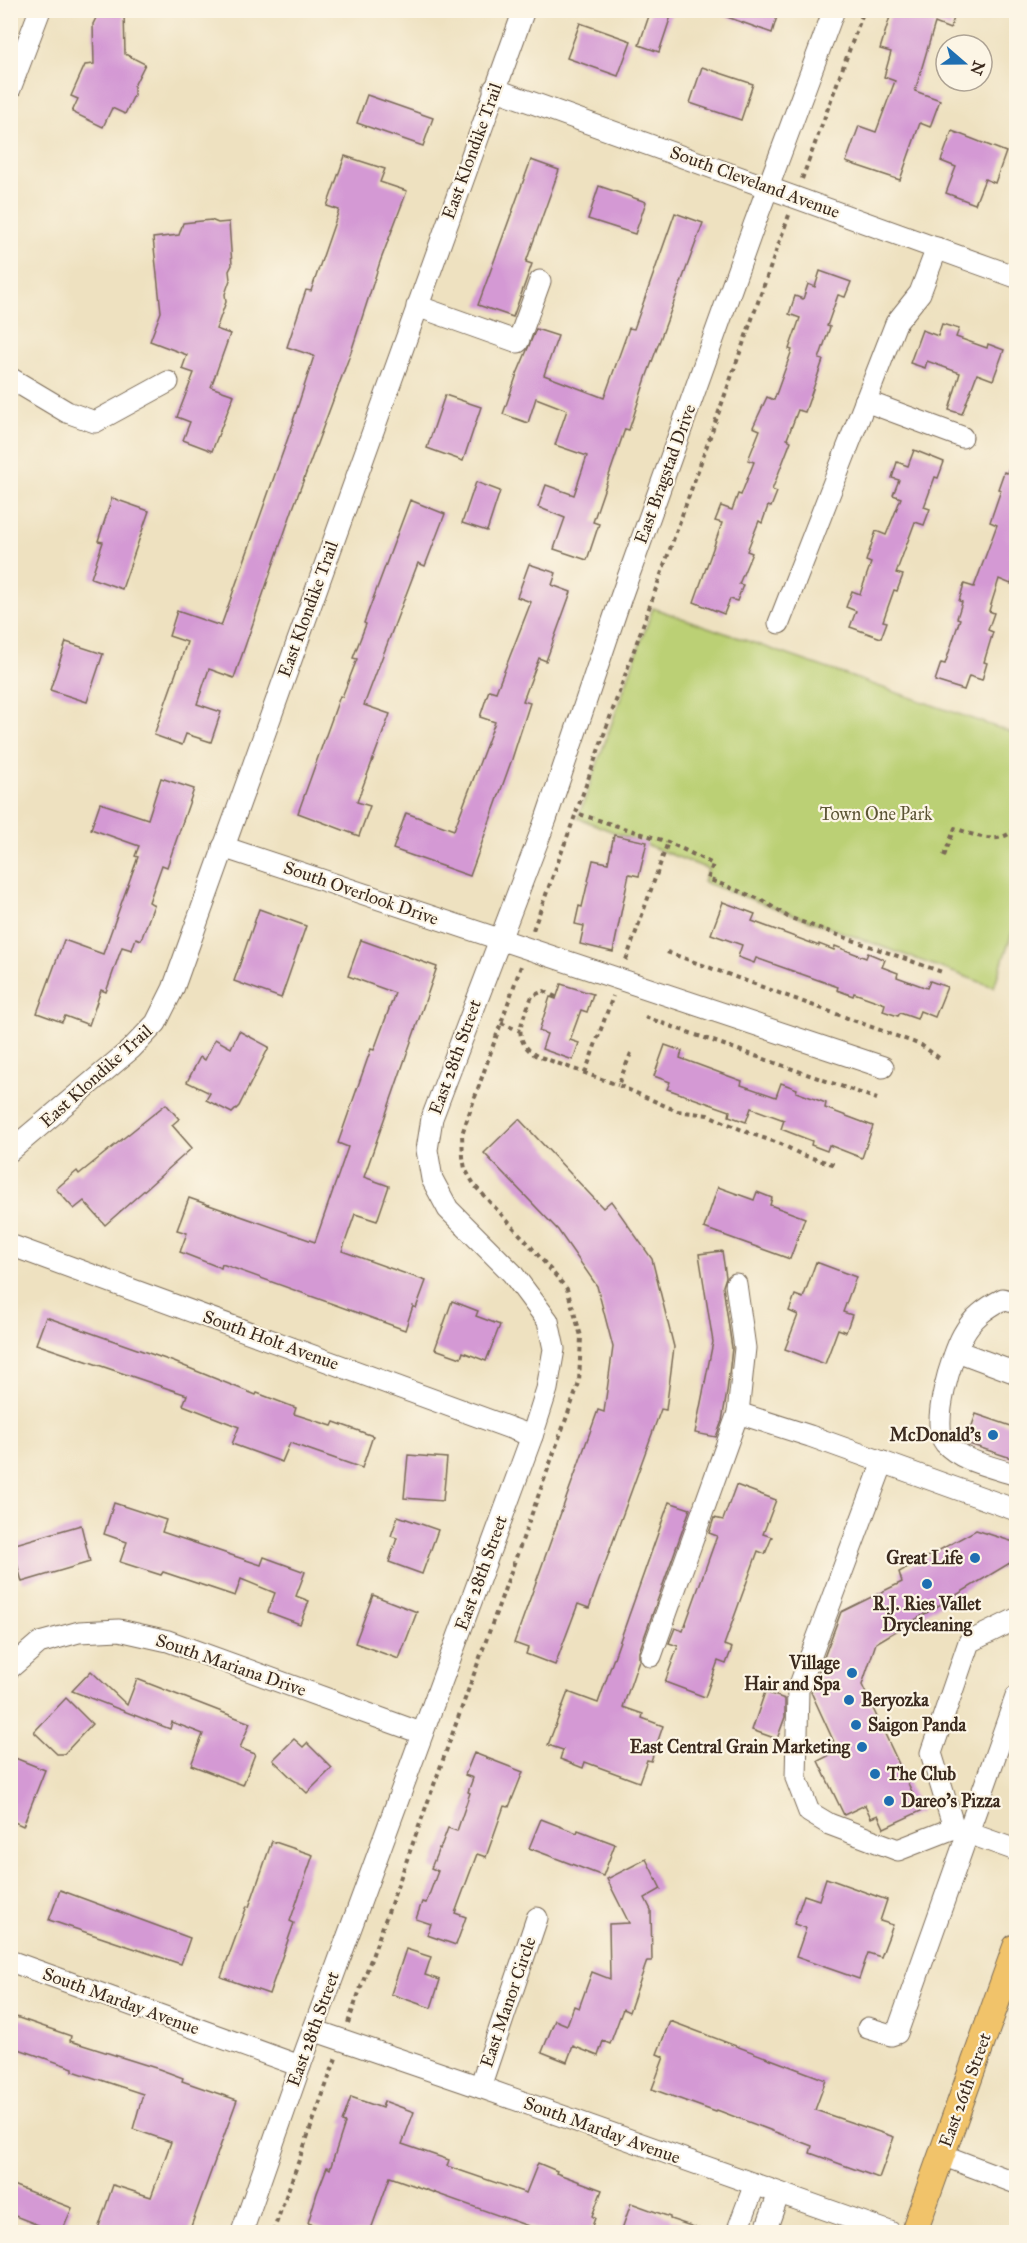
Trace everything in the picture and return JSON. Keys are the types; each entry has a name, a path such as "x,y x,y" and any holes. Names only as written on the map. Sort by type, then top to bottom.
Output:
{"main road":[{"name":"East 26th Street","path":"914,2232 1017,1947"}],"street":[{"path":"10,89 40,10"},
{"name":"East Klondike Trail","path":"10,1151 131,1049 156,1023 173,989 524,10"},
{"name":"East Bragstad Drive","path":"499,940 546,819 621,597 768,186 834,10"},
{"name":"South Cleveland Avenue","path":"494,89 1017,277"},
{"path":"779,622 896,323 920,293 937,248"},
{"path":"417,306 518,342 540,281"},
{"path":"10,378 67,412 94,422 168,382"},
{"path":"865,401 962,437"},
{"name":"South Overlook Drive","path":"224,847 883,1067"},
{"name":"East 28th Street","path":"242,2232 313,2030 532,1436 547,1389 554,1349 548,1321 512,1273 448,1209 432,1179 427,1150 432,1118 499,940"},
{"name":"South Holt Avenue","path":"10,1245 532,1436"},
{"path":"651,1656 738,1413 745,1348 736,1284"},
{"path":"1017,1304 1003,1299 982,1310 963,1335 944,1386 939,1416 943,1441 957,1453 1017,1475"},
{"path":"957,1351 1017,1373"},
{"path":"738,1413 810,1436 1017,1510"},
{"path":"883,1462 798,1690 796,1778 809,1812 829,1824 898,1850 961,1831 1017,1851"},
{"path":"961,1831 931,1753 969,1642 1017,1619"},
{"name":"South Mariana Drive","path":"10,1668 39,1643 79,1632 119,1630 168,1641 421,1733"},
{"path":"868,2028 891,2035 897,2033 961,1831 1017,1697"},
{"name":"East Manor Circle","path":"480,2086 537,1918"},
{"name":"South Marday Avenue","path":"10,1961 300,2066"},
{"name":"South Marday Avenue","path":"313,2030 480,2086 890,2232"},
{"path":"942,2155 1017,2183"},
{"path":"737,2232 755,2184"},
{"path":"765,2232 779,2193"}],"path":[{"path":"273,2232 579,1383 581,1336 567,1289 526,1240 475,1186 465,1169 462,1134 864,10"},
{"path":"576,813 668,842 713,864 708,879 762,900 788,917 942,972"},
{"path":"944,856 955,828 980,837 996,839 1010,835 1017,827"},
{"path":"667,952 921,1045 942,1060"},
{"path":"556,997 544,991 532,996 519,1034 524,1047 535,1055 618,1085 677,1111 708,1115 781,1144 802,1155 836,1165"},
{"path":"645,1017 877,1099"},
{"path":"501,1023 520,1031"},
{"path":"618,1085 631,1053"}],"green space":[{"name":"Town One Park","path":"653,608 1016,734 1016,921 994,987 703,882 708,869 578,818"}],"building":[{"path":"651,10 673,10 659,52 639,45"},
{"path":"717,10 779,10 772,33 716,13"},
{"path":"892,10 957,10 950,29 935,23 915,91 940,100 930,127 920,123 900,180 846,162 859,126 876,132 895,81 884,77 891,52 880,49"},
{"path":"99,12 124,12 125,54 145,64 134,86 134,95 125,114 112,108 103,127 72,112 78,99 71,96 85,65 94,64 93,24"},
{"path":"580,23 631,41 618,76 567,58"},
{"path":"702,67 753,84 741,120 690,103"},
{"path":"367,95 433,118 423,146 357,123"},
{"path":"952,131 1006,152 995,183 985,179 975,204 946,193 956,167 941,161"},
{"path":"345,156 385,169 380,182 407,191 234,678 209,669 197,704 221,712 211,742 186,734 182,745 154,735 187,642 169,636 177,611 221,626 294,421 314,356 287,347 306,290 311,291 339,210 327,206"},
{"path":"531,160 559,170 526,262 532,264 513,317 478,305"},
{"path":"599,186 646,202 635,234 588,219"},
{"path":"675,213 703,223 629,430 625,429 593,522 599,524 587,560 554,549 565,518 538,507 546,485 574,495 587,456 555,445 567,410 536,398 528,423 503,414 536,329 558,336 544,375 604,398 629,328 634,329"},
{"path":"211,220 218,223 229,222 232,265 225,294 226,302 216,329 230,334 211,387 234,395 212,451 183,440 190,422 177,417 194,373 182,369 187,355 150,341 161,312 153,238 179,235 183,223"},
{"path":"820,271 851,282 845,297 838,295 819,359 823,360 805,412 798,410 787,439 791,441 772,490 777,492 771,507 768,506 762,523 759,521 747,551 752,553 739,584 743,585 737,601 730,599 724,614 694,602 722,523 715,521 721,506 732,510 738,494 741,495 754,462 748,460 760,430 753,427 767,397 774,400 792,350 789,349 800,318 789,314 795,296 803,299 808,284 815,287"},
{"path":"942,324 959,329 956,337 987,348 988,344 1004,350 993,380 977,374 962,414 949,410 960,373 927,361 925,368 910,363 922,330 938,336"},
{"path":"445,395 481,407 463,461 427,448"},
{"path":"914,450 944,462 938,478 935,477 924,507 930,509 924,525 915,522 896,573 903,575 897,591 894,590 883,621 887,622 881,638 850,627 856,611 846,607 852,591 860,594 871,563 866,561 876,531 886,535 901,498 893,495 899,480 892,478 897,462 908,466"},
{"path":"1014,454 1017,455 1017,570 1011,584 999,579 989,611 994,613 988,630 993,632 984,662 987,663 982,680 969,676 964,690 935,681 941,663 945,664 960,619 957,618 964,584 974,587 997,525 990,522 1001,490 998,489 1004,472 1007,473"},
{"path":"476,482 500,491 487,531 462,523"},
{"path":"112,498 149,511 122,589 91,578 103,542 98,541"},
{"path":"410,500 445,514 425,566 418,563 364,705 390,714 357,802 370,806 359,836 298,813 340,696 342,697 357,659 353,658 366,624 364,623"},
{"path":"529,564 556,573 552,585 571,592 546,661 539,658 523,701 530,703 470,876 393,849 406,813 454,830 495,722 480,717 489,690 496,692 531,602 517,597"},
{"path":"66,642 103,654 87,702 50,690"},
{"path":"161,778 194,789 167,867 162,865 149,902 154,905 141,940 136,938 132,950 122,947 106,992 101,990 89,1025 65,1016 62,1022 37,1013 64,940 103,954 138,857 135,856 139,846 91,829 100,803 148,819"},
{"path":"614,835 647,842 639,876 629,874 613,952 580,944 584,926 575,924 579,906 582,907 593,860 608,863"},
{"path":"723,902 755,914 752,921 819,946 819,944 834,950 835,946 866,958 868,953 885,960 882,967 898,973 897,977 927,988 930,981 947,987 935,1017 920,1011 917,1019 900,1013 898,1016 883,1011 885,1004 854,993 853,996 837,990 838,987 756,958 754,963 738,957 742,945 711,934"},
{"path":"259,909 306,926 281,998 234,981"},
{"path":"361,940 437,967 364,1177 389,1186 377,1221 355,1214 342,1251 426,1281 416,1308 413,1306 405,1330 222,1264 221,1268 180,1252 187,1233 177,1230 189,1198 315,1242 348,1147 338,1143 371,1049 374,1050 395,993 348,976"},
{"path":"561,984 593,994 587,1012 581,1010 570,1040 579,1043 573,1060 542,1049 547,1034 539,1031 550,997 556,999"},
{"path":"239,1031 269,1047 239,1106 232,1113 206,1100 210,1093 187,1082 200,1057 205,1060 215,1039 231,1048"},
{"path":"665,1045 682,1051 680,1058 742,1081 741,1085 776,1097 781,1083 797,1089 796,1092 826,1103 825,1108 873,1126 862,1158 829,1145 827,1151 811,1145 812,1141 781,1129 784,1120 751,1108 746,1122 729,1116 730,1111 667,1089 670,1082 654,1076"},
{"path":"166,1104 179,1119 172,1125 192,1148 105,1225 84,1201 74,1209 56,1189 77,1171 79,1174"},
{"path":"519,1119 603,1208 611,1201 652,1259 674,1347 666,1410 661,1409 589,1608 578,1604 555,1665 526,1654 528,1648 514,1643 598,1410 604,1412 613,1347 597,1286 558,1230 484,1153"},
{"path":"718,1187 754,1200 757,1192 772,1198 770,1205 805,1218 790,1259 704,1228"},
{"path":"722,1251 726,1277 723,1286 732,1348 722,1421 716,1437 695,1433 713,1342 699,1254"},
{"path":"816,1262 856,1277 843,1312 852,1315 846,1332 838,1329 825,1364 785,1349 798,1315 789,1311 795,1295 803,1298"},
{"path":"452,1301 478,1311 476,1316 500,1325 486,1361 463,1352 461,1358 435,1349"},
{"path":"46,1317 296,1408 294,1414 332,1426 334,1422 373,1436 362,1468 290,1443 282,1462 232,1444 239,1427 183,1405 187,1395 36,1344"},
{"name":"McDonald's","path":"976,1414 1017,1428 1017,1460 966,1443"},
{"path":"408,1455 447,1458 443,1501 404,1498"},
{"path":"736,1485 776,1500 763,1534 772,1537 765,1554 758,1551 724,1645 732,1648 726,1664 718,1661 705,1697 665,1682 678,1646 669,1643 675,1628 683,1631 717,1536 709,1533 714,1518 723,1520"},
{"path":"669,1502 690,1509 639,1652 639,1660 623,1707 643,1714 642,1718 663,1726 651,1761 647,1760 639,1782 585,1762 583,1768 560,1759 563,1750 548,1745 568,1692 598,1703"},
{"path":"114,1503 166,1520 162,1532 261,1565 264,1557 305,1572 296,1596 309,1601 300,1624 268,1612 275,1593 241,1579 235,1596 163,1572 161,1575 120,1562 127,1542 104,1534"},
{"path":"398,1516 438,1530 422,1574 389,1562 397,1538 391,1536"},
{"path":"81,1525 90,1562 22,1582 12,1545"},
{"path":"976,1530 1017,1543 1010,1563 876,1643 862,1685 921,1811 884,1828 878,1815 871,1818 865,1805 844,1815 818,1761 838,1751 811,1692 841,1612 902,1582 899,1572"},
{"path":"373,1595 417,1612 399,1659 355,1643"},
{"path":"91,1671 127,1705 137,1679 250,1723 240,1748 255,1754 243,1785 191,1765 203,1734 172,1722 170,1729 72,1691"},
{"path":"765,1692 785,1699 785,1717 777,1739 752,1730"},
{"path":"66,1698 92,1724 64,1754 57,1754 34,1732"},
{"path":"294,1739 303,1747 307,1743 332,1768 307,1793 273,1760"},
{"path":"474,1753 523,1772 509,1807 504,1806 486,1857 477,1854 455,1913 466,1917 456,1945 427,1935 431,1924 416,1919 422,1902 426,1903 438,1871 431,1868 448,1828 457,1831 470,1793 468,1792 473,1778 465,1775"},
{"path":"10,1756 45,1770 23,1826 10,1820"},
{"path":"541,1819 615,1844 603,1876 529,1848"},
{"path":"272,1841 313,1855 290,1921 294,1923 269,1994 221,1977"},
{"path":"646,1859 661,1889 645,1898 651,1910 652,1961 647,1961 629,2012 623,2009 610,2044 603,2041 598,2056 573,2046 567,2062 542,2052 555,2020 567,2025 574,2006 579,2008 592,1972 610,1979 609,1924 629,1923 607,1879"},
{"path":"826,1878 887,1900 880,1921 893,1925 881,1957 868,1953 859,1979 796,1957 806,1928 794,1924 804,1895 819,1900"},
{"path":"60,1890 190,1938 181,1964 49,1920"},
{"path":"406,1949 431,1957 425,1975 440,1980 431,2008 391,1994"},
{"path":"10,2015 71,2036 70,2041 159,2069 183,2078 182,2081 237,2100 189,2232 97,2232 113,2185 151,2197 171,2142 133,2129 143,2094 73,2071 73,2068 10,2046"},
{"path":"670,2021 826,2080 815,2110 894,2137 879,2178 810,2153 812,2146 717,2110 716,2112 652,2089 664,2057 657,2054"},
{"path":"351,2097 382,2108 384,2101 414,2112 402,2144 449,2160 447,2166 526,2193 538,2163 557,2171 556,2173 602,2190 592,2216 595,2218 590,2232 545,2232 390,2177 370,2232 335,2232 308,2223 327,2167 330,2169"},
{"path":"10,2184 72,2208 62,2232 56,2232 10,2214"},
{"path":"631,2203 700,2229 699,2232 621,2232"}],"place":[{"name":"McDonald's","path":"993,1435"},
{"name":"Great Life","path":"975,1558"},
{"name":"R.J. Ries Vallet Drycleaning","path":"927,1584"},
{"name":"Village Hair and Spa","path":"852,1673"},
{"name":"Beryozka","path":"849,1700"},
{"name":"Saigon Panda","path":"856,1725"},
{"name":"East Central Grain Marketing","path":"862,1747"},
{"name":"The Club","path":"875,1774"},
{"name":"Dareo's Pizza","path":"889,1801"}]}
